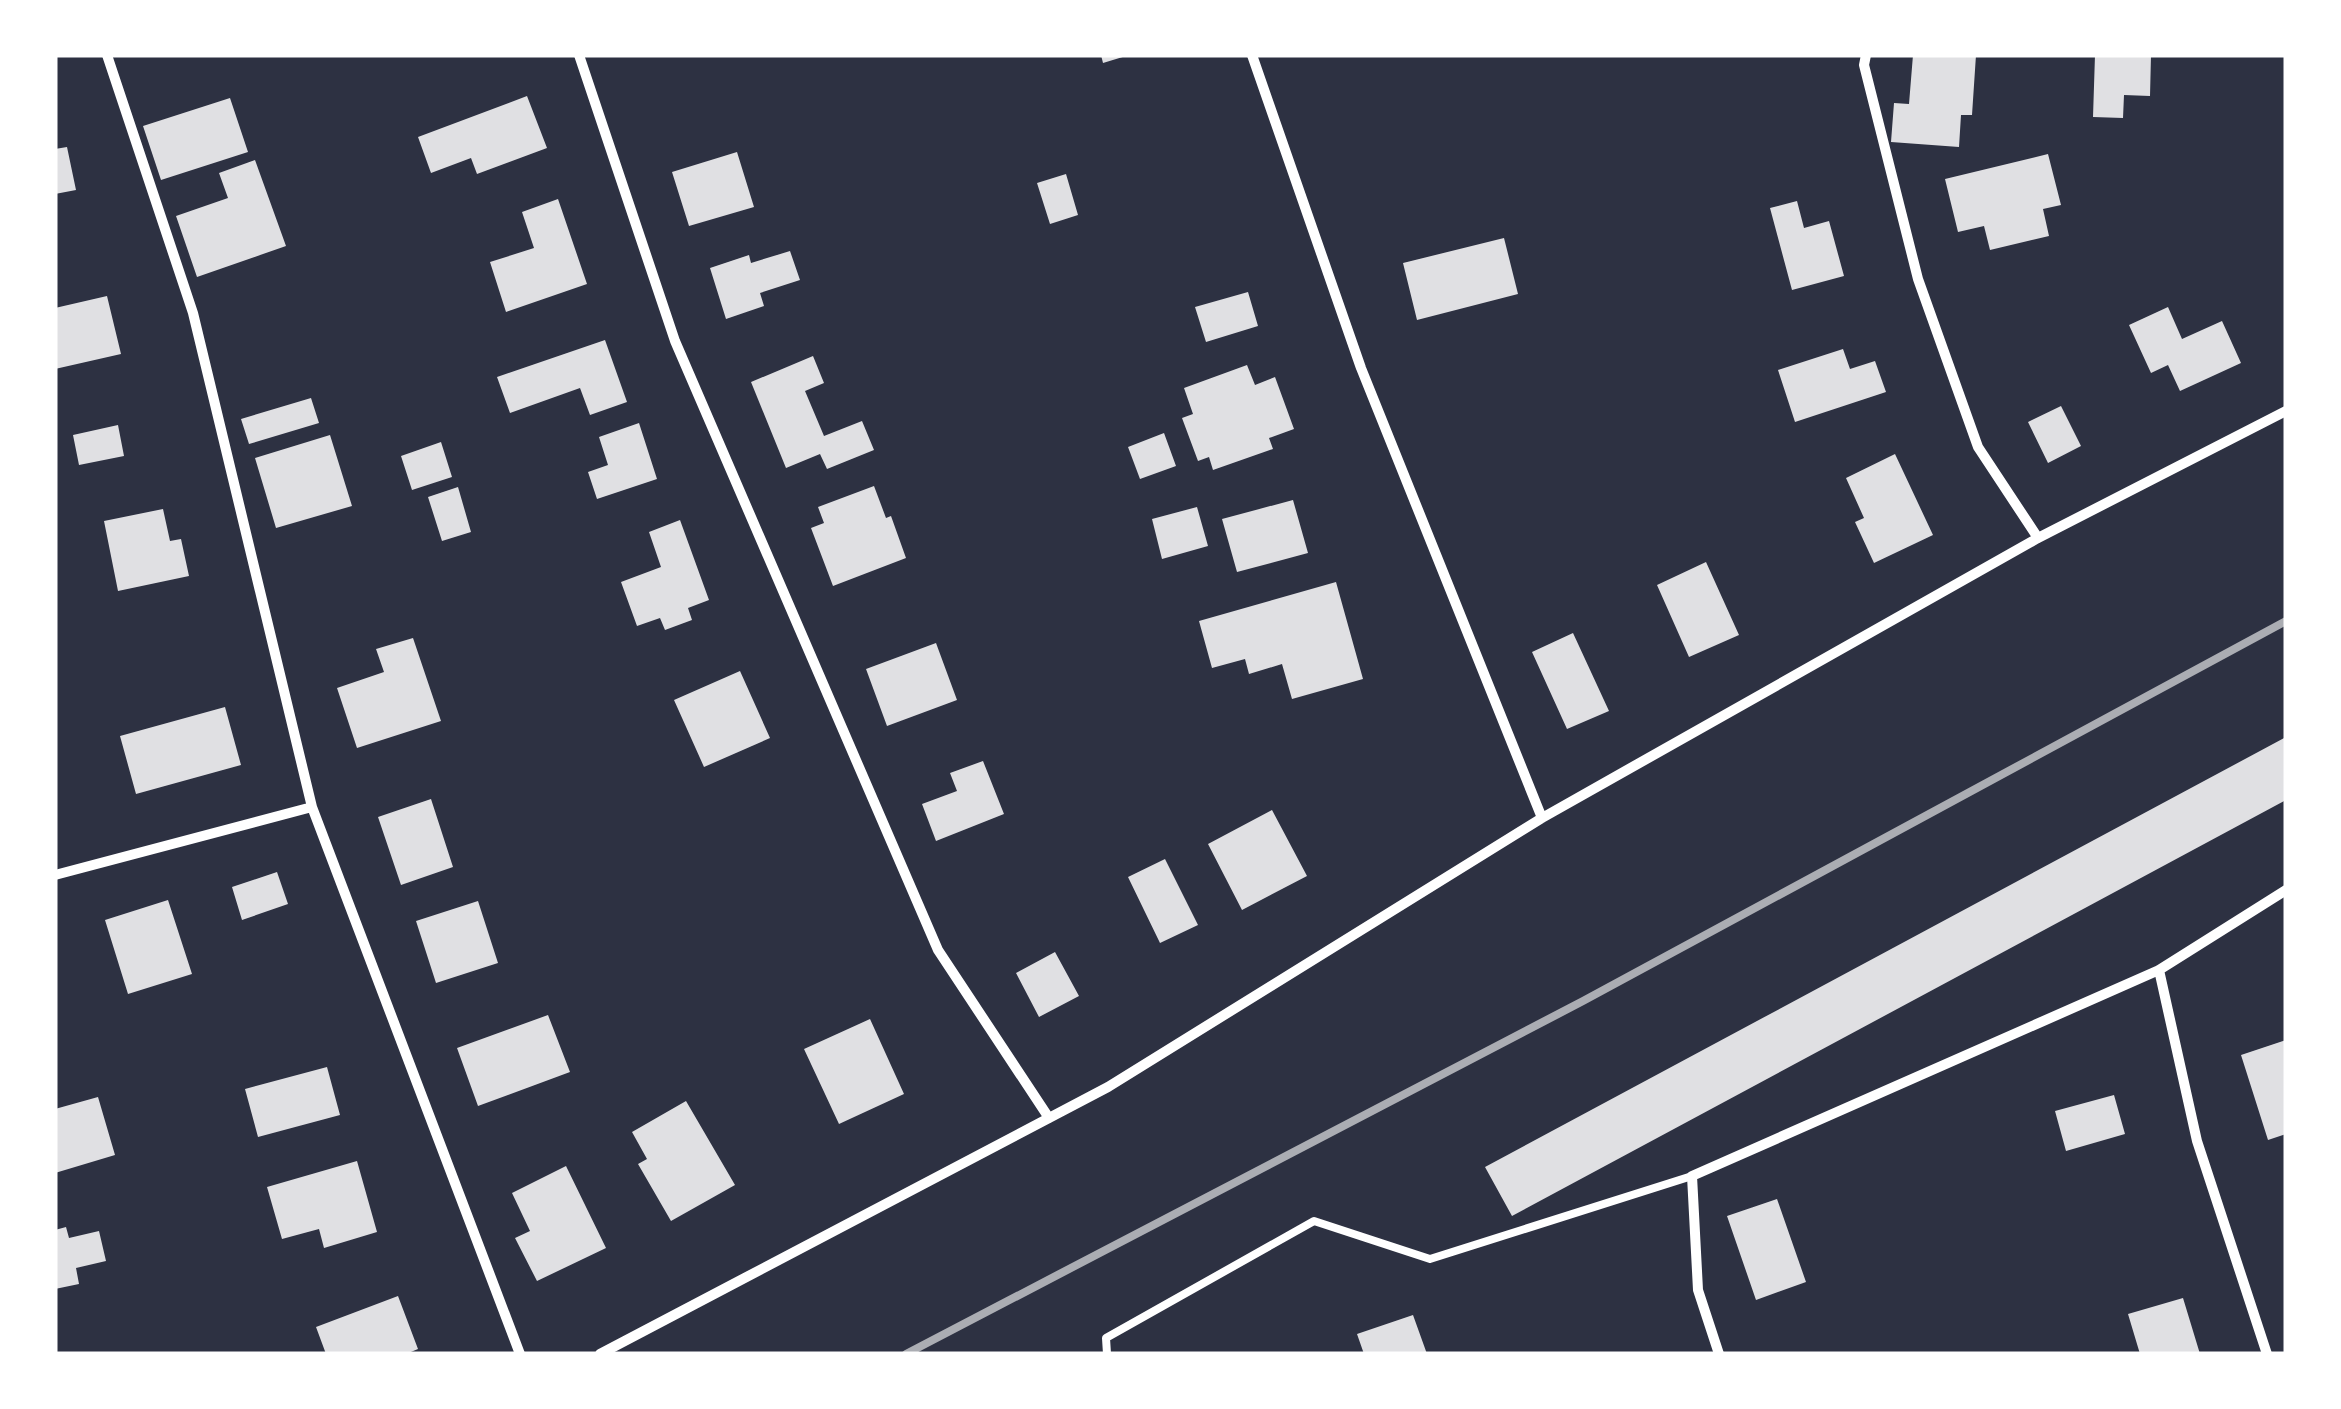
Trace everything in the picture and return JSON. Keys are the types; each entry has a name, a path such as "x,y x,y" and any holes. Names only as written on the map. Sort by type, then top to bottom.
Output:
{"street":[{"path":"107,55 193,312 312,807 520,1354"},
{"path":"579,55 675,341 938,950 1049,1118"},
{"path":"1252,55 1361,368 1542,818"},
{"path":"1866,55 1864,65 1914,262 1938,336 1978,447 2038,538"},
{"path":"600,1354 1108,1086 1542,818 2038,538 2286,411"},
{"path":"55,875 312,807"},
{"path":"1719,1354 1698,1290 1692,1176 2159,970 2286,890"},
{"path":"2159,970 2197,1141 2267,1354"}],"lane":[{"path":"1107,1354 1106,1338 1314,1221 1430,1259 1692,1176"}],"building":[{"path":"1101,55 1126,55 1126,56 1103,63"},
{"path":"1913,55 1976,55 1972,115 1961,115 1959,147 1891,142 1894,103 1909,104"},
{"path":"2095,55 2151,55 2150,96 2124,95 2123,118 2093,117"},
{"path":"527,96 547,148 477,174 471,158 431,173 418,137"},
{"path":"230,98 248,152 161,180 143,126"},
{"path":"67,147 76,190 55,194 55,149"},
{"path":"737,152 754,207 689,226 672,172"},
{"path":"2048,154 2061,205 2043,209 2049,236 1990,250 1984,226 1958,232 1945,179"},
{"path":"255,160 286,246 197,277 176,216 228,198 219,173"},
{"path":"1066,174 1078,215 1050,224 1037,183"},
{"path":"558,199 587,284 506,312 490,262 534,248 522,212"},
{"path":"1797,201 1804,228 1829,221 1844,276 1792,290 1770,208"},
{"path":"1504,238 1518,294 1417,320 1403,263"},
{"path":"790,251 800,280 760,293 764,306 726,319 710,268 749,255 751,263"},
{"path":"1248,292 1258,326 1206,342 1195,307"},
{"path":"107,296 121,354 55,369 55,308"},
{"path":"2168,307 2182,339 2222,321 2241,363 2180,391 2168,365 2151,373 2129,325"},
{"path":"605,340 627,402 590,415 580,388 510,413 497,377"},
{"path":"1843,349 1850,369 1875,361 1886,392 1795,422 1778,370"},
{"path":"813,356 824,383 805,391 824,436 862,421 874,450 827,469 820,454 786,468 751,382"},
{"path":"1247,365 1255,385 1275,377 1294,429 1269,438 1273,449 1213,470 1209,457 1198,461 1182,418 1193,414 1184,388"},
{"path":"311,398 319,423 249,444 241,419"},
{"path":"2061,406 2081,446 2048,463 2028,422"},
{"path":"639,423 657,479 597,499 588,472 608,465 599,437"},
{"path":"118,425 124,456 79,465 73,435"},
{"path":"1164,433 1176,466 1140,479 1128,447"},
{"path":"330,435 352,506 276,528 255,458"},
{"path":"441,442 452,477 412,490 401,456"},
{"path":"1895,454 1933,535 1874,563 1855,522 1864,518 1846,478"},
{"path":"874,486 886,518 891,516 906,558 833,586 811,528 824,523 818,507"},
{"path":"458,487 471,532 442,541 428,497"},
{"path":"1293,500 1308,553 1237,572 1222,519"},
{"path":"1197,507 1208,546 1162,559 1152,519"},
{"path":"163,509 170,541 181,539 189,576 118,591 104,521"},
{"path":"680,520 709,600 688,608 692,620 665,630 660,618 637,626 621,582 661,567 649,532"},
{"path":"1706,562 1739,635 1689,657 1657,585"},
{"path":"1336,582 1363,679 1292,699 1282,664 1249,674 1245,659 1212,668 1199,621"},
{"path":"1573,633 1609,711 1567,729 1532,652"},
{"path":"413,638 441,721 357,748 337,688 384,672 376,649"},
{"path":"936,643 957,700 887,726 866,669"},
{"path":"740,671 770,738 704,767 674,700"},
{"path":"225,707 241,765 136,794 120,736"},
{"path":"2286,737 2286,800 1512,1216 1485,1167"},
{"path":"983,761 1004,814 936,841 922,804 957,791 950,773"},
{"path":"431,799 453,867 401,885 378,817"},
{"path":"1272,810 1307,876 1242,910 1208,844"},
{"path":"1165,859 1198,925 1160,943 1128,877"},
{"path":"277,872 288,904 242,920 232,887"},
{"path":"168,900 192,974 128,994 105,920"},
{"path":"478,901 498,963 436,983 416,921"},
{"path":"1055,952 1079,996 1039,1017 1016,973"},
{"path":"548,1015 570,1072 478,1106 457,1048"},
{"path":"870,1019 904,1094 839,1124 804,1049"},
{"path":"2286,1040 2286,1134 2268,1140 2241,1055"},
{"path":"327,1067 340,1115 258,1137 245,1089"},
{"path":"2114,1095 2125,1134 2066,1151 2055,1111"},
{"path":"98,1097 115,1155 55,1173 55,1109"},
{"path":"686,1101 735,1185 671,1221 638,1164 647,1159 632,1132"},
{"path":"357,1161 377,1232 324,1248 319,1229 282,1239 267,1187"},
{"path":"566,1166 606,1248 537,1281 515,1238 530,1231 512,1193"},
{"path":"1777,1199 1806,1282 1756,1300 1727,1216"},
{"path":"66,1227 69,1238 99,1231 106,1261 76,1268 79,1284 55,1289 55,1230"},
{"path":"398,1296 418,1349 406,1354 326,1354 316,1327"},
{"path":"2183,1298 2200,1354 2140,1354 2128,1314"},
{"path":"1413,1315 1427,1354 1364,1354 1357,1334"}],"railway":[{"path":"906,1354 1583,1001 2286,621"}]}
